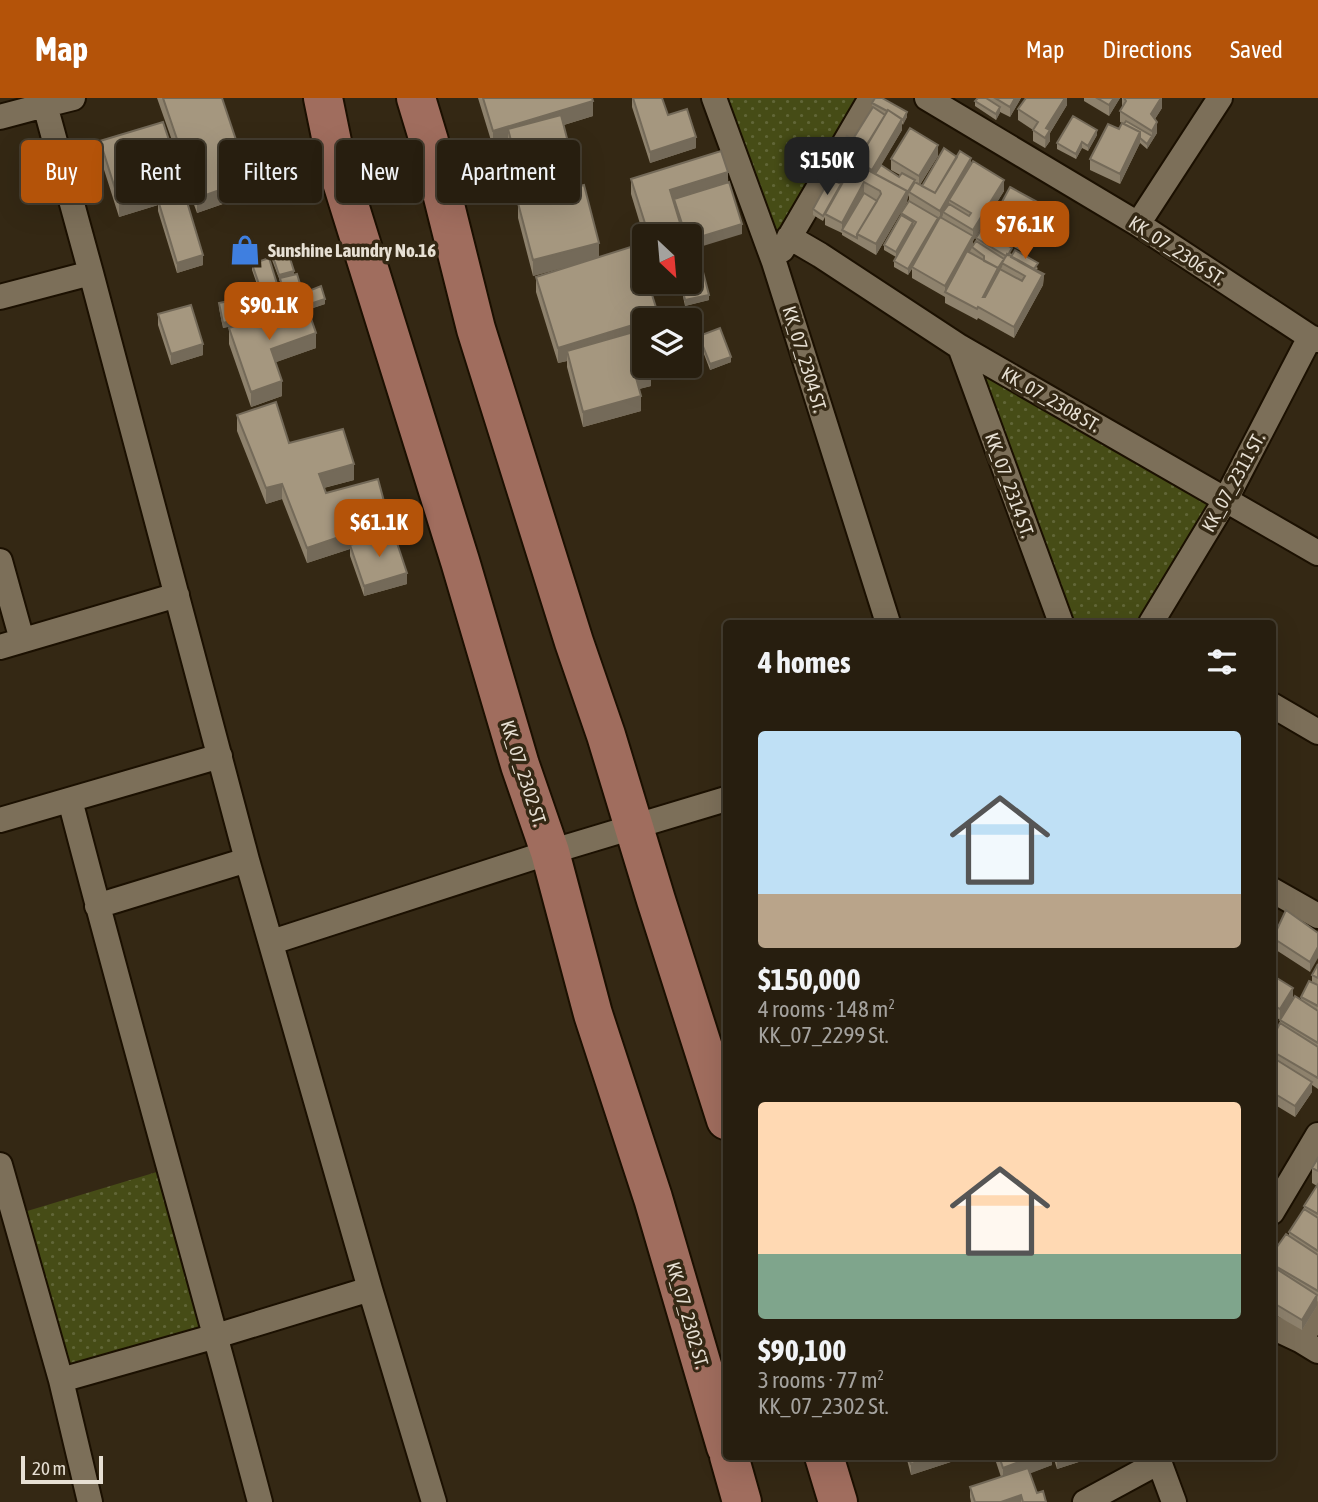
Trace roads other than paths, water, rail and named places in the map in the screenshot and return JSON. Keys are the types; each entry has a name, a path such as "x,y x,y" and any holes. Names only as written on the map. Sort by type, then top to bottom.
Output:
{"main road":[{"name":"KK_07_2302 ST.","path":"323,98 337,166 460,561 520,765 550,852 593,1014 653,1198 723,1437"},
{"path":"416,98 476,329 723,1110"},
{"path":"730,1460 741,1502"},
{"path":"825,1460 838,1502"}],"street":[{"path":"0,117 44,102 73,98"},
{"name":"KK_07_2304 ST.","path":"714,98 774,262 887,620"},
{"path":"774,262 871,98"},
{"name":"KK_07_2306 ST.","path":"927,98 1138,223 1314,339"},
{"path":"1138,223 1220,98"},
{"path":"44,102 247,860 434,1502"},
{"name":"KK_07_2308 ST.","path":"789,237 820,254 960,346 1318,553"},
{"path":"0,297 91,273"},
{"name":"KK_07_2311 ST.","path":"1153,620 1226,499 1314,339"},
{"name":"KK_07_2314 ST.","path":"960,346 1060,620"},
{"path":"0,561 11,644 177,595"},
{"path":"1276,707 1318,732"},
{"path":"0,820 220,756"},
{"path":"70,800 260,1502"},
{"path":"272,942 550,852 723,800"},
{"path":"97,906 247,860"},
{"path":"1276,893 1318,916"},
{"path":"1276,1205 1318,1135"},
{"path":"0,1165 61,1380 90,1502"},
{"path":"61,1380 370,1289"},
{"path":"1276,1329 1309,1346 1318,1312"},
{"path":"1085,1502 1156,1460"},
{"path":"1158,1460 1174,1502"}],"place":[{"name":"Sunshine Laundry No.16","path":"245,250"}]}
